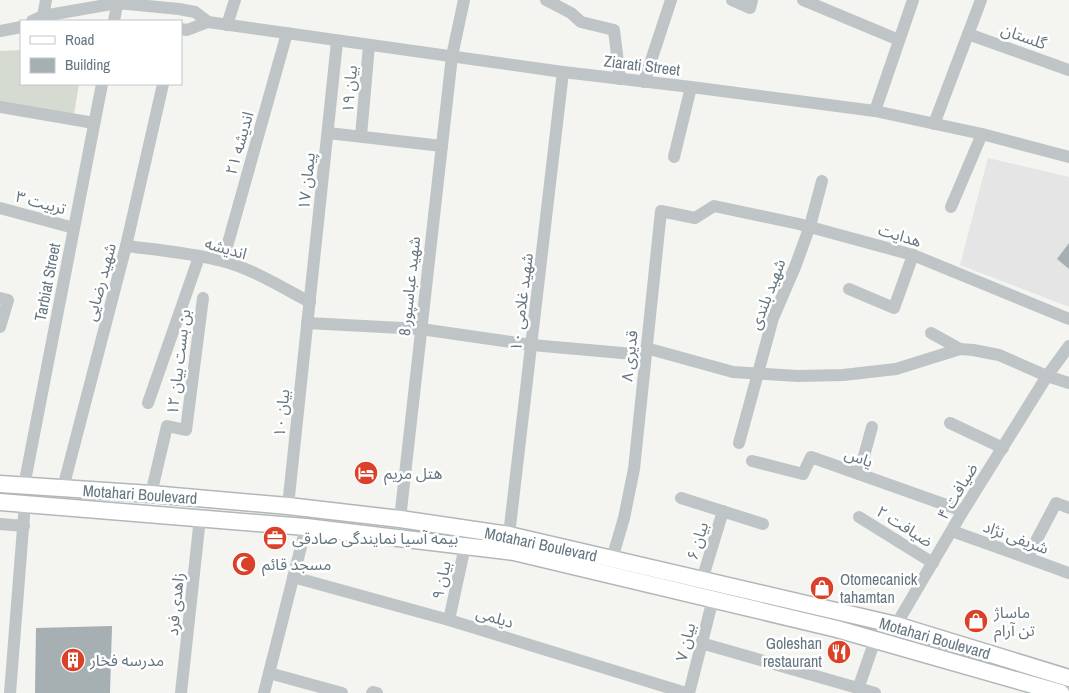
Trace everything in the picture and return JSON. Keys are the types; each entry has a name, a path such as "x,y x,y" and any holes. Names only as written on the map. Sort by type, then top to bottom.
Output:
{"main road":[{"name":"Motahari Boulevard","path":"0,484 151,494 288,506 400,519 508,535 896,626 1069,678"},
{"name":"Motahari Boulevard","path":"0,502 306,527 514,552 815,623 1033,689 1061,693"},
{"path":"815,623 818,607"}],"street":[{"path":"38,18 46,0"},
{"path":"227,25 235,0"},
{"name":"شهید عباسپور 8","path":"400,519 452,56 464,0"},
{"path":"546,0 581,22 614,30 620,79"},
{"path":"644,82 671,0"},
{"path":"732,0 750,8 752,0"},
{"path":"803,0 899,40"},
{"path":"875,112 913,0"},
{"path":"934,124 980,0"},
{"path":"114,20 118,2"},
{"name":"Ziarati Street","path":"38,18 118,2 179,9 194,12 208,22 337,42 875,112 982,134 1069,157"},
{"name":"Ziarati Street","path":"182,29 187,30 208,22"},
{"path":"0,31 20,27"},
{"name":"اندیشه ۲۱","path":"223,261 287,33"},
{"name":"گلستان","path":"968,34 1069,70"},
{"name":"پیمان ۱۷","path":"307,323 337,42"},
{"name":"بیان ۱۹","path":"361,136 369,45"},
{"name":"شهید غلامی ۱۰","path":"508,535 563,72"},
{"name":"Tarbiat Street","path":"24,486 102,85"},
{"name":"شهید رضایی","path":"63,488 126,246 163,85"},
{"path":"674,157 691,87"},
{"path":"0,107 94,123"},
{"path":"328,132 442,146"},
{"path":"951,207 982,134"},
{"name":"شهید بلندی","path":"739,443 756,374 773,318 810,226 822,182"},
{"name":"هدایت","path":"714,206 810,226 913,255 1069,319"},
{"name":"قدیری ۸","path":"612,559 624,518 634,470 661,212 695,218 714,206"},
{"name":"تربیت ۳","path":"0,208 74,228"},
{"name":"اندیشه","path":"126,246 223,261 260,275 310,302"},
{"path":"850,289 894,308 913,255"},
{"path":"148,403 199,257"},
{"path":"0,298 8,300 0,327"},
{"name":"بن بست بیان ۱۲","path":"151,494 167,426 186,430 203,298"},
{"path":"307,323 421,330 532,345 645,351 733,372 798,376 843,375 896,369 960,349"},
{"name":"بیان ۱۰","path":"288,506 307,323"},
{"path":"931,333 960,349 999,355 1047,376 1069,383"},
{"name":"ضیافت ۴","path":"896,626 1002,448 1047,376 1069,346"},
{"path":"950,423 1002,448"},
{"path":"859,474 872,427"},
{"name":"یاس","path":"752,462 803,474 811,457 964,511"},
{"path":"681,498 763,524"},
{"path":"10,693 25,503"},
{"path":"1027,558 1056,503 1069,508"},
{"name":"بیان ۶","path":"702,580 723,511"},
{"name":"ضیافت ۲","path":"859,516 933,563"},
{"name":"زاهدی فرد","path":"181,693 200,518"},
{"path":"0,524 24,526"},
{"path":"264,693 306,527"},
{"name":"شریفی نژاد","path":"952,531 1069,573"},
{"name":"بیان ۹","path":"449,620 465,546"},
{"name":"دیلمی","path":"294,577 449,620 688,693"},
{"name":"بیان ۷","path":"688,693 713,599"},
{"path":"858,689 874,640"},
{"path":"701,644 875,693"},
{"path":"269,673 342,693"}],"shaded area":[{"path":"20,50 20,85 79,85 73,120 0,107 0,51"},
{"path":"988,158 1069,177 1069,307 960,265"}],"building":[{"path":"1069,243 1069,269 1057,259"},
{"name":"مدرسه فخار","path":"112,626 110,693 35,693 36,628"}],"place":[{"name":"هتل مریم","path":"366,473"},
{"name":"بیمه آسیا نمایندگی صادقی","path":"275,538"},
{"name":"مسجد قائم","path":"244,564"},
{"name":"Otomecanick tahamtan","path":"822,588"},
{"name":"ماساژ تن آرام","path":"976,621"},
{"name":"Goleshan restaurant","path":"839,652"},
{"name":"مدرسه فخار","path":"73,660"}]}
